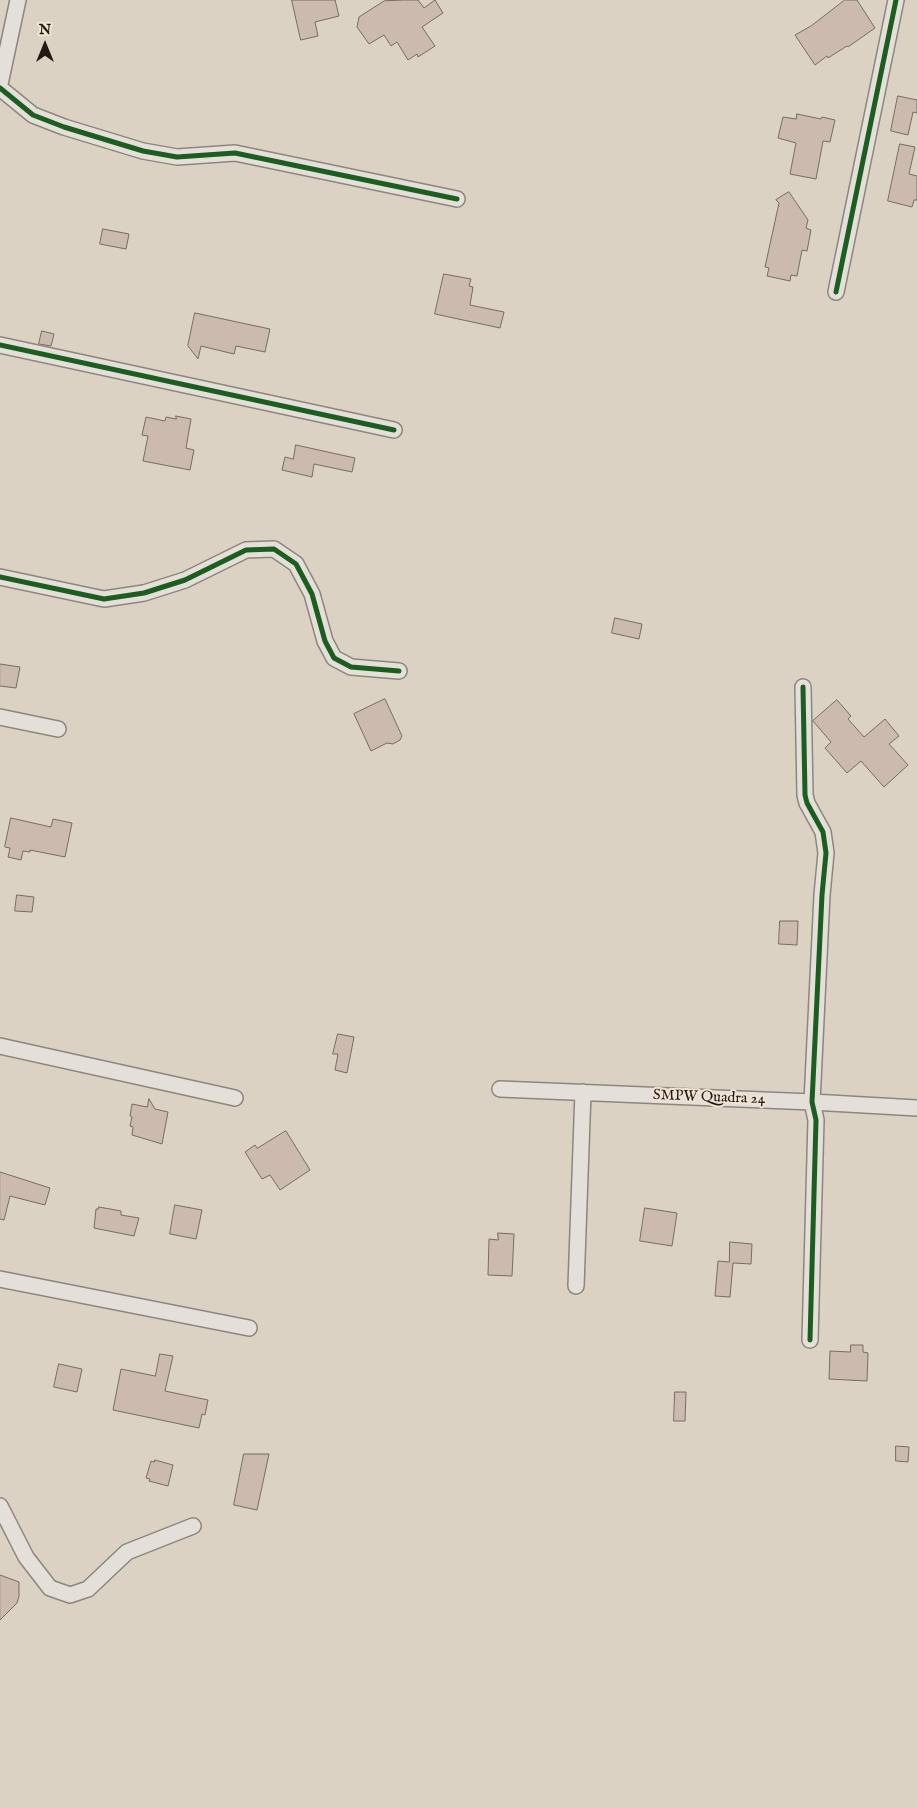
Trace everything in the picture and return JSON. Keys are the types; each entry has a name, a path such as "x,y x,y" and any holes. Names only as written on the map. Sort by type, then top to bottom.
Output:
{"street":[{"path":"18,0 0,86 33,115 64,127 143,151 177,157 235,153 457,199"},
{"path":"836,292 896,0"},
{"path":"0,345 394,430"},
{"path":"0,577 104,599 144,593 185,580 246,550 274,549 296,564 312,594 324,641 334,658 351,667 399,671"},
{"path":"803,687 805,795 807,804 823,832 826,853 812,1102 816,1120 810,1340"},
{"path":"0,717 58,729"},
{"path":"0,1046 235,1098"},
{"name":"SMPW Quadra 24","path":"500,1089 917,1108"},
{"path":"576,1286 583,1092"},
{"path":"0,1279 249,1328"},
{"path":"0,1506 26,1557 50,1588 70,1595 88,1589 127,1552 193,1526"}],"building":[{"path":"292,0 335,0 339,16 315,22 318,36 301,40"},
{"path":"418,0 424,8 435,0 443,13 422,27 435,46 418,57 417,54 408,60 397,42 391,46 384,35 369,44 357,27 359,17 384,1"},
{"path":"845,0 857,0 875,28 848,47 828,58 827,56 815,65 795,35 811,26"},
{"path":"898,96 917,100 917,113 913,112 908,135 891,131"},
{"path":"797,114 835,120 830,142 823,141 816,179 790,174 796,143 778,138 783,117 796,119"},
{"path":"900,144 915,147 909,174 917,176 917,200 914,200 912,207 888,201"},
{"path":"789,192 808,220 806,228 811,230 807,251 802,250 797,276 791,275 790,281 767,276 769,268 765,267 779,203 776,200"},
{"path":"103,229 129,234 126,249 100,244"},
{"path":"444,274 471,279 469,286 473,287 470,305 504,312 500,328 435,314"},
{"path":"195,313 270,329 265,352 236,346 234,354 201,346 198,359 188,346"},
{"path":"42,331 54,334 51,346 39,344"},
{"path":"176,416 191,419 186,448 194,450 190,470 143,461 148,436 142,435 146,417 165,421 166,417 176,419"},
{"path":"296,445 355,458 352,472 314,464 312,477 282,470 285,457 293,459"},
{"path":"615,618 642,624 639,639 612,633"},
{"path":"0,664 20,667 16,688 0,686"},
{"path":"385,699 402,736 400,740 393,744 387,743 371,751 354,714"},
{"path":"837,700 851,716 848,719 864,737 885,719 899,736 889,744 908,765 884,787 861,761 847,773 825,748 831,742 813,721"},
{"path":"11,818 51,827 53,819 72,823 65,857 30,850 30,852 23,851 21,860 8,857 10,848 5,847"},
{"path":"17,895 34,897 32,912 15,911"},
{"path":"780,921 798,921 797,945 779,944"},
{"path":"338,1034 354,1037 347,1073 335,1070 338,1054 333,1054"},
{"path":"149,1099 155,1109 168,1112 162,1144 132,1135 133,1127 130,1126 132,1117 130,1116 132,1104 147,1107"},
{"path":"286,1131 310,1170 280,1190 270,1175 262,1179 245,1152 255,1145 257,1148"},
{"path":"0,1172 50,1188 45,1205 10,1196 4,1220 0,1219"},
{"path":"175,1205 202,1210 196,1239 170,1234"},
{"path":"99,1207 121,1211 121,1215 139,1218 134,1236 94,1228 96,1209"},
{"path":"645,1208 677,1213 672,1246 640,1241"},
{"path":"498,1233 514,1234 512,1276 488,1275 489,1239 498,1240"},
{"path":"730,1242 752,1244 751,1264 733,1263 730,1297 715,1296 718,1261 729,1262"},
{"path":"851,1345 863,1345 863,1352 868,1353 867,1381 829,1379 830,1351 850,1352"},
{"path":"160,1354 173,1356 165,1391 208,1400 205,1415 202,1414 199,1428 113,1410 121,1369 155,1376"},
{"path":"59,1364 82,1369 77,1392 54,1387"},
{"path":"675,1392 686,1392 685,1421 674,1421"},
{"path":"896,1446 909,1447 908,1462 896,1461"},
{"path":"244,1454 269,1454 257,1510 234,1505"},
{"path":"155,1460 173,1465 168,1486 149,1481 150,1479 146,1478 151,1461 154,1462"},
{"path":"0,1575 19,1582 19,1596 17,1603 0,1620"}],"cycle path":[{"path":"836,292 896,0"},
{"path":"0,88 33,115 64,127 143,151 177,157 235,153 457,199"},
{"path":"0,345 394,430"},
{"path":"0,577 104,599 144,593 185,580 246,550 274,549 296,564 312,594 325,641 334,658 351,667 399,671"},
{"path":"803,687 805,795 807,803 823,832 826,853 822,895 812,1102 816,1120 810,1340"}]}
